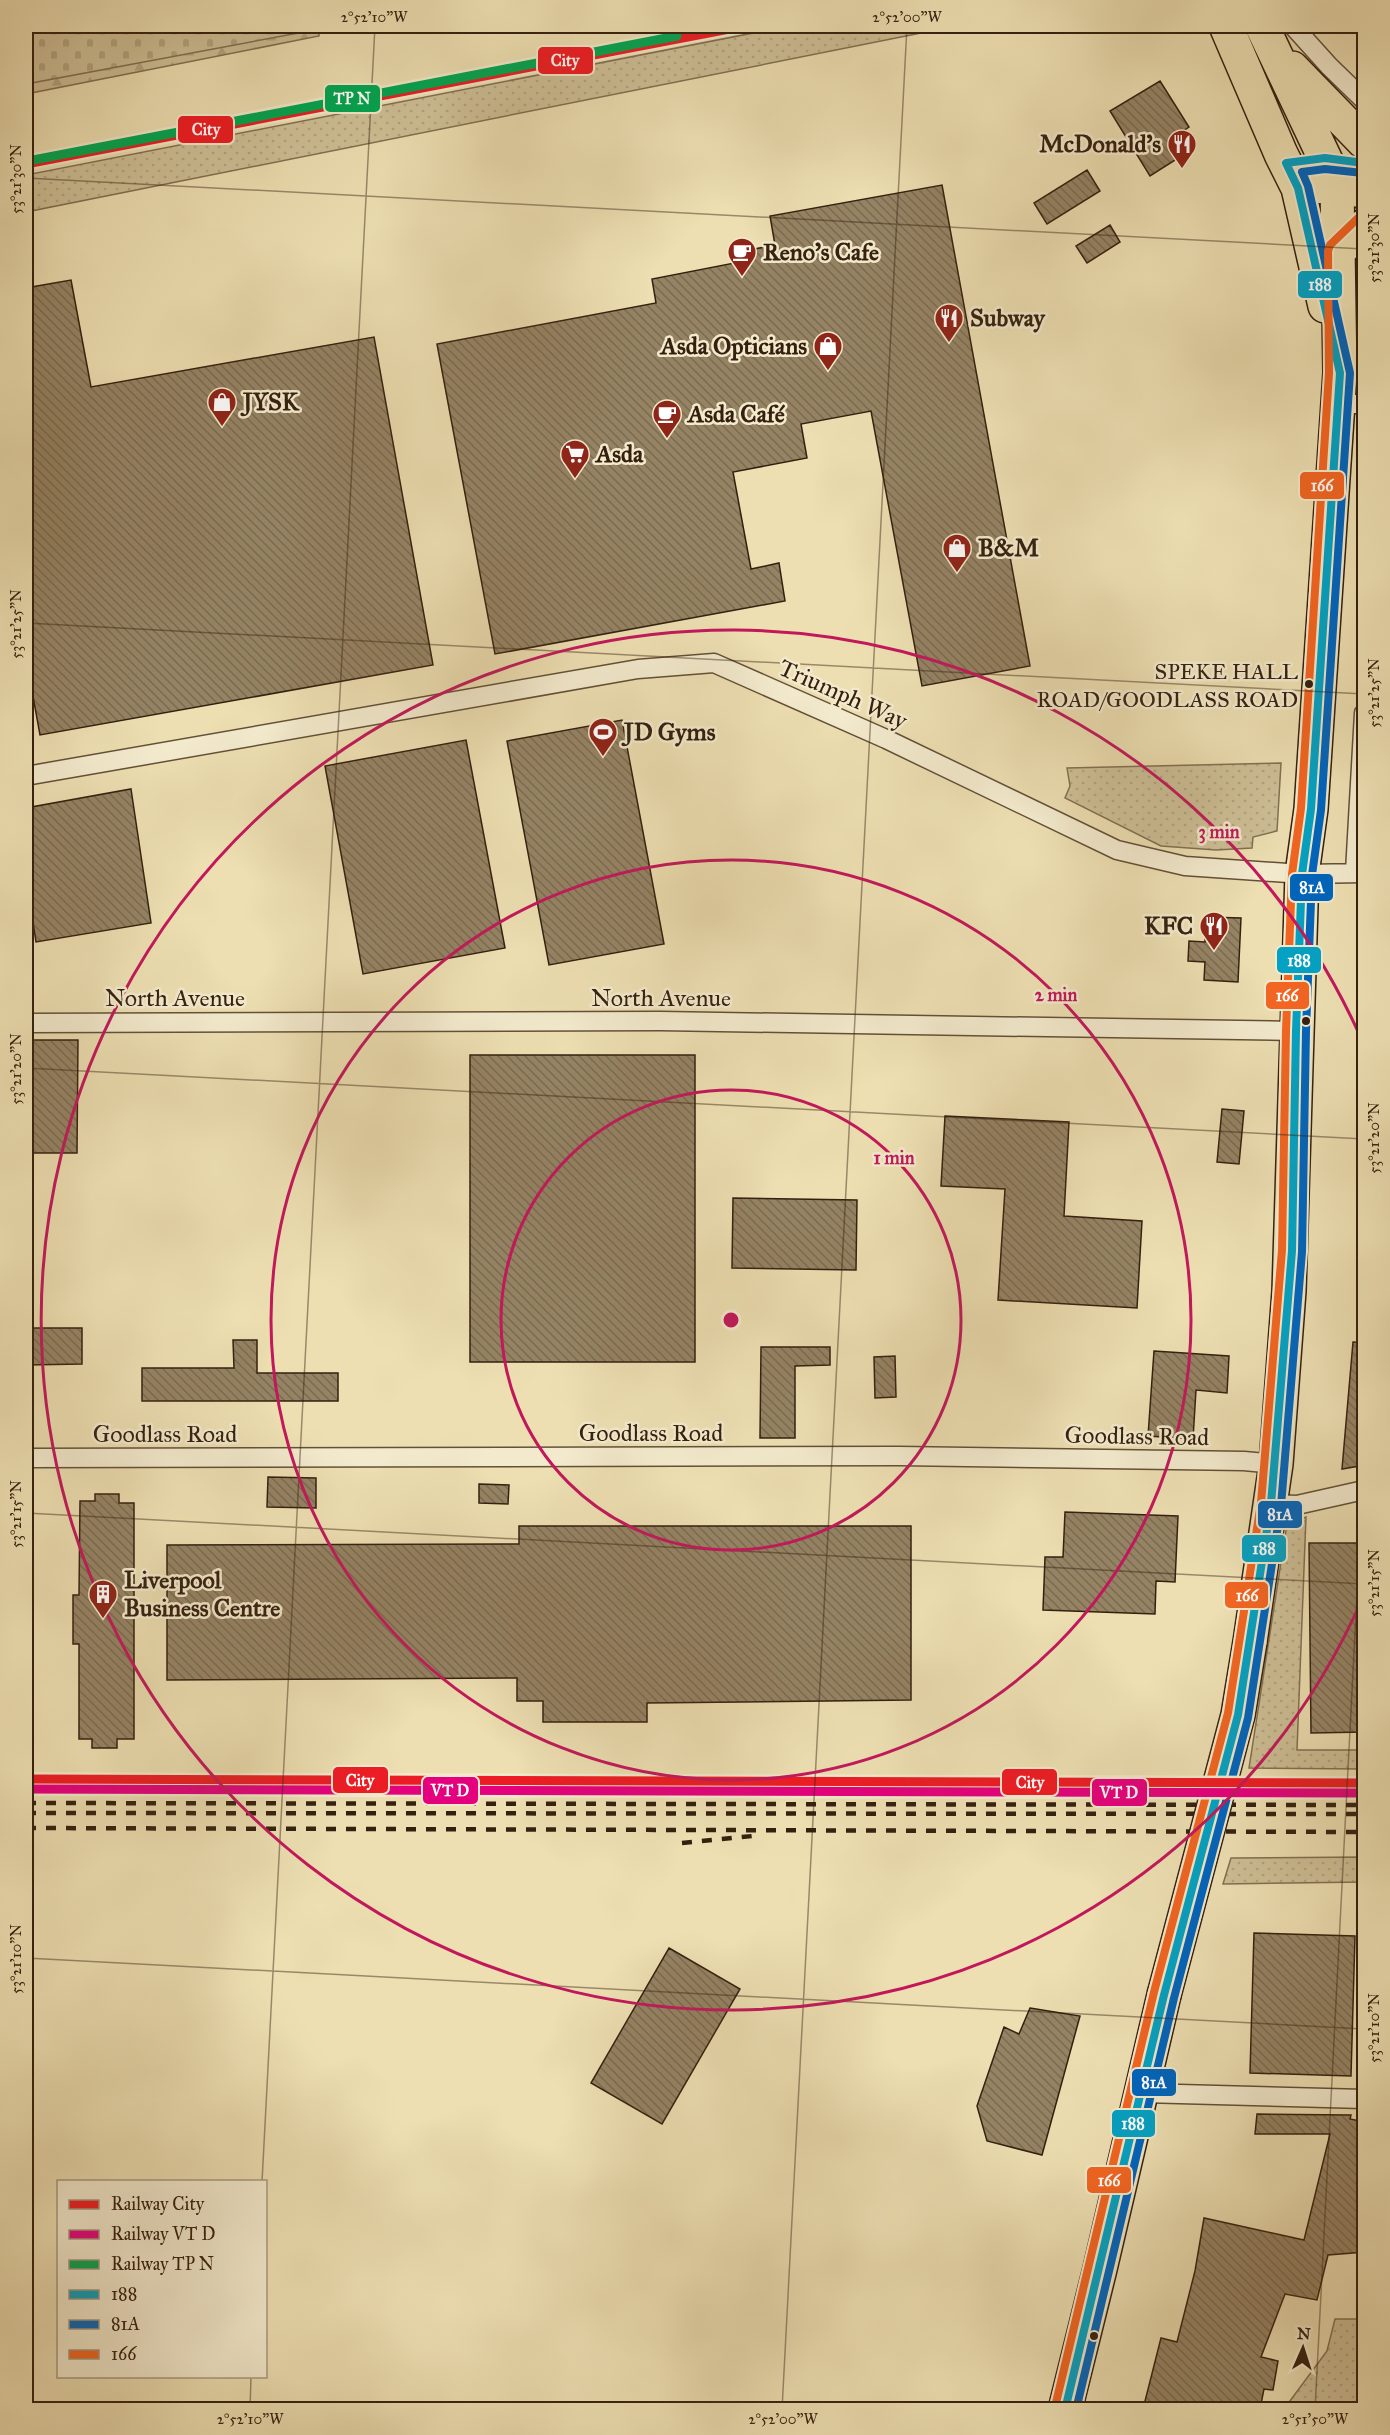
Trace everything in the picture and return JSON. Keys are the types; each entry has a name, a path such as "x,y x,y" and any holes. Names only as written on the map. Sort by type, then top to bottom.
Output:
{"highway":[{"path":"1226,26 1292,176 1347,393"},
{"path":"1277,34 1365,142"},
{"path":"1065,2409 1164,1995 1238,1715 1276,1464 1292,1251 1296,1031 1302,874 1311,809 1331,476 1347,393 1338,252 1342,178 1277,34"},
{"path":"1292,176 1342,178 1365,163"},
{"path":"1338,252 1365,226"}],"street":[{"path":"1277,34 1329,66 1365,100"},
{"name":"Triumph Way","path":"26,776 638,669 714,663 897,744 1117,850 1185,866 1302,874 1360,872"},
{"path":"1360,872 1365,713"},
{"name":"North Avenue","path":"26,1023 660,1021 1296,1031"},
{"name":"Goodlass Road","path":"26,1458 899,1456 1244,1461 1276,1464"},
{"path":"1271,1504 1297,1505 1365,1490"},
{"path":"1142,2093 1365,2099"}],"green space":[{"path":"26,26 336,26 26,84"},
{"path":"319,26 319,36 26,94 26,66"},
{"path":"789,26 956,26 26,212 26,175"},
{"path":"1281,763 1277,831 1253,837 1252,848 1216,850 1161,846 1065,798 1070,786 1067,768"},
{"path":"1306,1517 1297,1750 1364,1750 1364,1769 1249,1768 1287,1524"},
{"path":"1364,1857 1364,1882 1223,1884 1231,1858"},
{"path":"1335,2319 1364,2319 1364,2409 1284,2409 1327,2351"}],"building":[{"path":"1160,81 1189,127 1183,131 1194,148 1150,176 1110,111"},
{"path":"1087,170 1100,191 1047,224 1034,203"},
{"path":"942,185 1030,666 922,686 871,411 801,424 807,458 733,472 751,569 779,563 785,601 495,654 437,344 656,303 652,279 745,261 744,251 775,245 770,216"},
{"path":"1110,225 1120,242 1087,263 1076,246"},
{"path":"71,280 91,387 374,337 433,665 40,735 26,658 26,288"},
{"path":"622,720 664,944 549,965 507,741"},
{"path":"466,740 505,948 363,974 325,766"},
{"path":"131,789 151,923 36,942 26,877 26,808"},
{"name":"KFC","path":"1206,917 1241,918 1238,982 1204,980 1205,962 1188,961 1189,941 1205,942"},
{"path":"26,1040 78,1040 77,1153 26,1153"},
{"path":"470,1055 695,1055 695,1362 470,1362"},
{"path":"1222,1109 1244,1111 1239,1164 1217,1162"},
{"path":"945,1116 1069,1122 1064,1216 1142,1221 1137,1308 998,1300 1005,1189 941,1186"},
{"path":"733,1198 857,1200 856,1270 732,1268"},
{"path":"26,1328 82,1328 82,1364 26,1365"},
{"path":"233,1340 257,1340 257,1373 338,1373 338,1401 142,1401 142,1368 234,1368"},
{"path":"1353,1342 1365,1343 1365,1465 1342,1469"},
{"path":"761,1347 830,1347 830,1365 795,1366 795,1438 760,1438"},
{"path":"1154,1351 1229,1356 1227,1393 1196,1390 1193,1439 1148,1436"},
{"path":"895,1356 896,1397 875,1398 874,1357"},
{"path":"268,1477 316,1478 316,1508 267,1507"},
{"path":"479,1484 509,1485 508,1504 479,1503"},
{"name":"Liverpool Business Centre","path":"95,1494 119,1494 119,1503 134,1503 134,1739 117,1739 117,1748 92,1748 92,1739 79,1739 79,1644 73,1644 73,1595 79,1595 80,1501 95,1501"},
{"path":"1065,1512 1178,1516 1175,1582 1156,1581 1155,1614 1043,1610 1045,1557 1063,1557"},
{"path":"519,1526 911,1526 911,1700 647,1703 647,1722 543,1722 543,1701 517,1701 517,1678 167,1680 167,1545 519,1544"},
{"path":"1309,1543 1365,1543 1365,1732 1311,1733"},
{"path":"1254,1933 1355,1936 1351,2076 1250,2073"},
{"path":"669,1948 740,1989 662,2124 591,2083"},
{"path":"1030,2008 1080,2016 1042,2155 987,2141 977,2106 1004,2027 1019,2034"},
{"path":"1257,2114 1351,2115 1350,2119 1365,2122 1365,2252 1328,2255 1317,2300 1285,2294 1261,2357 1278,2361 1273,2390 1264,2389 1260,2409 1143,2409 1161,2338 1177,2342 1195,2271 1204,2218 1304,2240 1330,2134 1255,2134"}],"railway":[{"path":"26,1803 1364,1805"},
{"path":"26,1813 1364,1814"},
{"path":"26,1828 1364,1832"},
{"path":"682,1843 753,1836"}],"rail line":[{"name":"City","path":"26,164 745,26"},
{"name":"City","path":"26,1779 1364,1783"}],"transit line":[{"path":"28,161 677,36"},
{"name":"188","path":"1065,2410 1164,1995 1238,1715 1271,1504 1292,1251 1296,1031 1302,874 1311,809 1340,373 1298,188 1286,163 1325,158 1364,163"},
{"name":"81A","path":"1076,2410 1174,1998 1248,1718 1281,1506 1302,1252 1306,1031 1312,875 1321,810 1350,373 1308,186 1302,172 1325,169 1363,173"},
{"name":"166","path":"1055,2407 1154,1992 1228,1713 1261,1503 1282,1250 1286,1031 1292,874 1301,808 1329,373 1328,251 1330,245 1357,219"},
{"path":"26,1789 1364,1793"}],"place":[{"name":"McDonald's","path":"1182,170"},
{"name":"Reno's Cafe","path":"742,278"},
{"name":"Subway","path":"949,344"},
{"name":"Asda Opticians","path":"828,372"},
{"name":"JYSK","path":"222,428"},
{"name":"Asda Café","path":"667,440"},
{"name":"Asda","path":"575,480"},
{"name":"B&M","path":"957,574"},
{"name":"SPEKE HALL ROAD/GOODLASS ROAD","path":"1309,684"},
{"name":"JD Gyms","path":"603,758"},
{"name":"KFC","path":"1214,952"},
{"name":"Liverpool Business Centre","path":"103,1620"}]}
